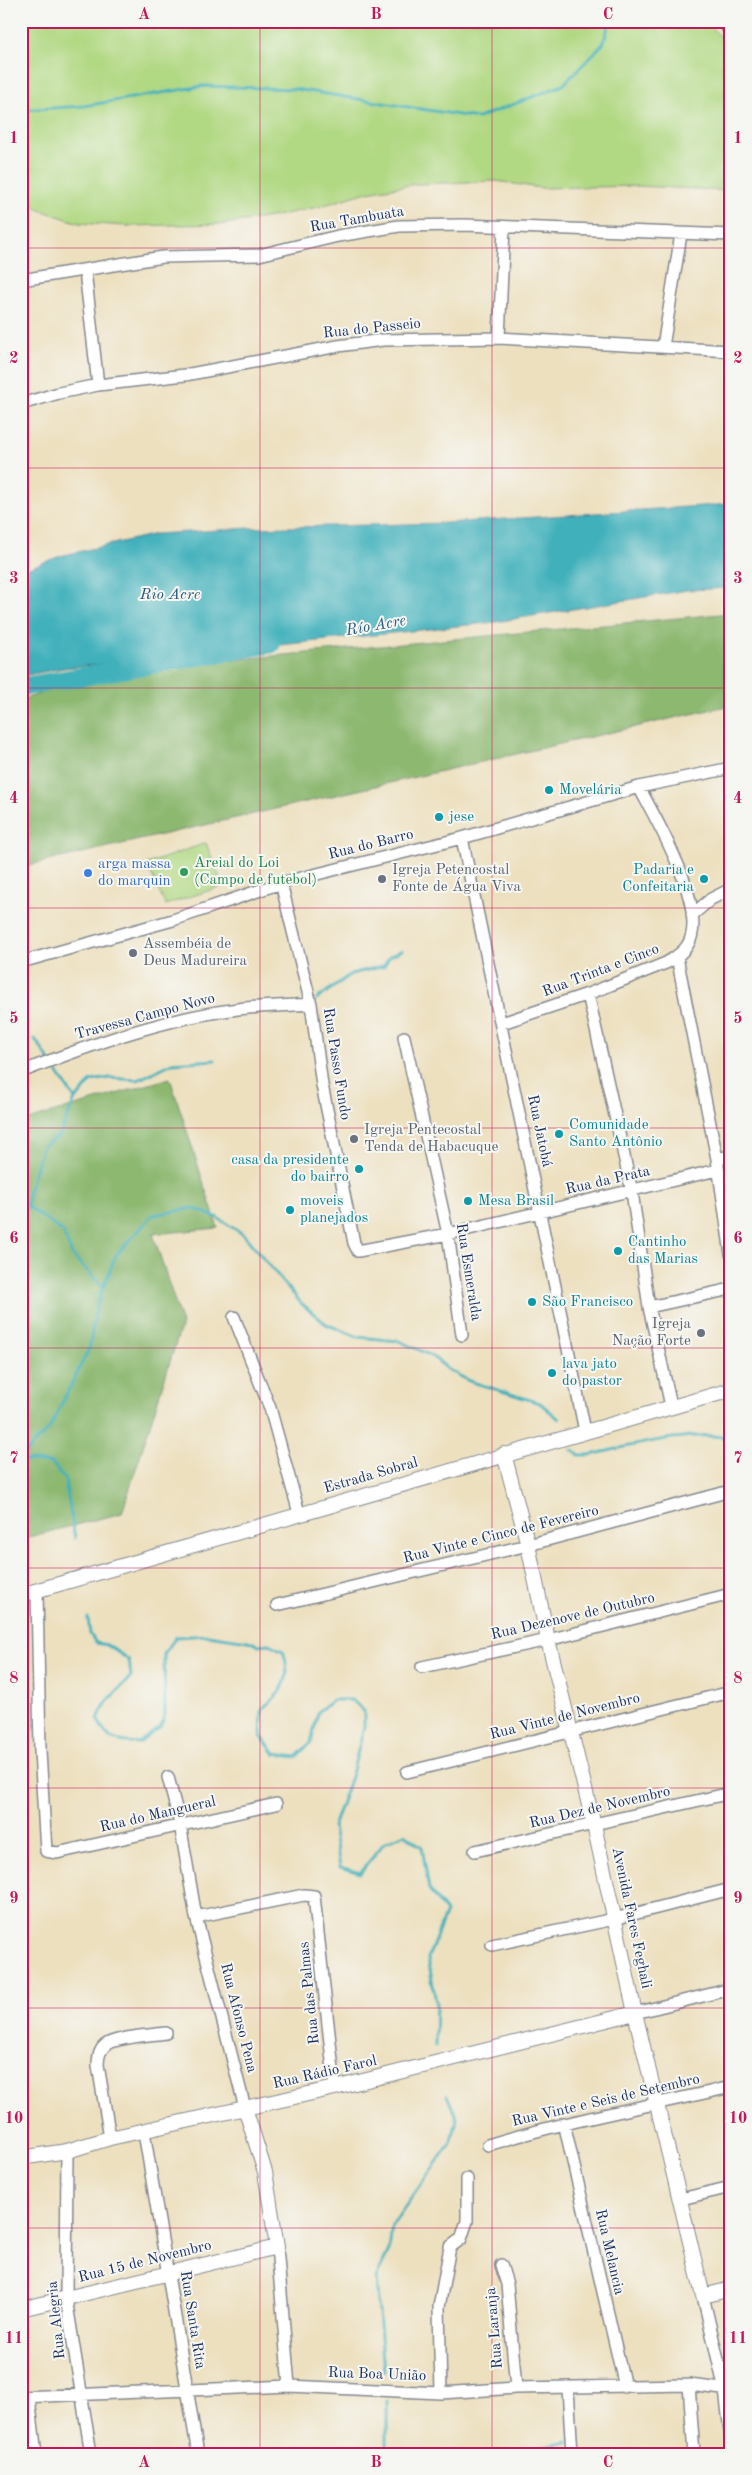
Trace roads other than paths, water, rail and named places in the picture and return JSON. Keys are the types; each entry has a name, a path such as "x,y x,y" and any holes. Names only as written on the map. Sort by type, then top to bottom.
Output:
{"street":[{"path":"723,21 731,33"},
{"name":"Rua Tambuata","path":"21,280 163,257 259,255 338,236 399,226 425,224 731,235"},
{"path":"499,338 504,228"},
{"path":"663,347 681,234"},
{"path":"84,271 98,385"},
{"name":"Rua do Passeio","path":"21,404 59,393 98,385 186,375 338,346 383,340 499,338 731,351"},
{"name":"Rua do Barro","path":"21,962 173,920 282,883 462,838 639,787 731,768"},
{"path":"639,787 683,872 693,921"},
{"name":"Rua Jatobá","path":"462,838 502,1023 585,1431"},
{"name":"Rua Passo Fundo","path":"282,883 311,1004 322,1085 354,1243 358,1251"},
{"path":"693,921 711,900 731,890"},
{"name":"Rua Trinta e Cinco","path":"502,1023 588,994 677,957 688,945 693,921"},
{"path":"677,957 717,1164 731,1254"},
{"path":"588,994 632,1192 650,1307 671,1406"},
{"name":"Travessa Campo Novo","path":"21,1072 76,1051 198,1016 238,1009 311,1004"},
{"name":"Rua Esmeralda","path":"404,1037 448,1234 462,1335"},
{"name":"Rua da Prata","path":"358,1251 448,1234 632,1192 717,1164 731,1156"},
{"path":"650,1307 731,1289"},
{"path":"234,1317 270,1408 299,1514"},
{"name":"Estrada Sobral","path":"21,1595 731,1390"},
{"name":"Avenida Fares Feghali","path":"504,1454 528,1545 548,1640 594,1825 635,2013 681,2199 702,2296 728,2390 731,2440"},
{"name":"Rua Vinte e Cinco de Fevereiro","path":"277,1605 528,1545 726,1492 731,1495"},
{"name":"Rua do Mangueral","path":"37,1590 40,1752 45,1848 48,1852 57,1853 276,1804"},
{"name":"Rua Dezenove de Outubro","path":"422,1667 548,1640 731,1594"},
{"name":"Rua Vinte de Novembro","path":"407,1772 570,1730 731,1692"},
{"name":"Rua Afonso Pena","path":"168,1777 180,1824 196,1917 245,2108 265,2172 277,2247 289,2386"},
{"name":"Rua Dez de Novembro","path":"475,1851 731,1793"},
{"path":"492,1945 614,1919 731,1889"},
{"name":"Rua das Palmas","path":"196,1917 304,1895 314,1896 335,2088"},
{"path":"635,2013 731,1989"},
{"name":"Rua Rádio Farol","path":"21,2158 67,2151 110,2138 144,2132 335,2088 635,2013"},
{"path":"110,2138 98,2065 98,2054 107,2044 166,2033"},
{"name":"Rua Vinte e Seis de Setembro","path":"488,2145 564,2123 657,2105 731,2087"},
{"name":"Rua Melancia","path":"564,2123 625,2387"},
{"name":"Rua Santa Rita","path":"144,2132 169,2272 198,2454"},
{"name":"Rua Alegria","path":"67,2151 66,2298 91,2454"},
{"path":"441,2393 439,2307 450,2247 461,2239 467,2221 467,2179"},
{"path":"681,2199 731,2187"},
{"name":"Rua 15 de Novembro","path":"21,2308 277,2247"},
{"name":"Rua Laranja","path":"501,2265 507,2284 516,2388"},
{"path":"702,2296 731,2289"},
{"path":"689,2385 694,2454"},
{"name":"Rua Boa União","path":"25,2398 289,2386 441,2393 516,2388 689,2385 728,2390"},
{"path":"568,2388 572,2454"},
{"path":"25,2398 36,2454"}],"water":[{"name":"Rio Acre","path":"731,504 731,588 687,590 496,622 64,668 21,676 21,571 60,556 156,534 250,528 446,523"}],"waterway":[{"path":"21,110 84,106 203,86 295,89 478,118 563,85 603,44 610,21"},
{"name":"Río Acre","path":"21,687 271,644"},
{"path":"317,999 351,974 384,966 389,957 402,950"},
{"path":"35,1039 75,1099"},
{"path":"103,1287 72,1255 63,1232 27,1206 29,1189 43,1146 59,1136 75,1099 91,1081 110,1078 138,1080 172,1063 215,1060"},
{"path":"21,1457 49,1429 89,1349 97,1304 116,1255 153,1215 193,1208 216,1217 243,1234 301,1303 326,1324 358,1337 399,1341 432,1356 449,1370 469,1381 540,1403 559,1419"},
{"path":"572,1450 579,1455 590,1455 680,1437 716,1436 731,1439"},
{"path":"21,1460 52,1463 65,1480 75,1538"},
{"path":"88,1618 90,1634 96,1643 107,1645 129,1660 131,1676 108,1701 98,1720 106,1733 119,1741 139,1743 161,1726 165,1714 164,1654 176,1637 208,1635 248,1641 258,1645 269,1644 283,1651 287,1670 284,1684 276,1696 262,1710 261,1736 275,1754 296,1757 311,1742 318,1712 333,1700 352,1700 364,1711 364,1727 352,1774 333,1827 340,1867 360,1873 384,1843 404,1834 422,1847 429,1889 446,1912 428,1958 436,2002 435,2046"},
{"path":"384,2371 376,2278 389,2251 392,2225 452,2141 457,2119 447,2095"},
{"path":"387,2401 387,2454"},
{"path":"509,2454 568,2442"}],"place":[{"name":"Movelária","path":"549,790"},
{"name":"jese","path":"439,817"},
{"name":"Areial do Loi (Campo de futebol)","path":"184,872"},
{"name":"arga massa do marquin","path":"88,873"},
{"name":"Igreja Petencostal Fonte de Água Viva","path":"382,879"},
{"name":"Padaria e Confeitaria","path":"704,879"},
{"name":"Assembéia de Deus Madureira","path":"133,953"},
{"name":"Comunidade Santo Antônio","path":"559,1134"},
{"name":"Igreja Pentecostal Tenda de Habacuque","path":"354,1139"},
{"name":"casa da presidente do bairro","path":"359,1169"},
{"name":"Mesa Brasil","path":"468,1201"},
{"name":"moveis planejados","path":"290,1210"},
{"name":"Cantinho das Marias","path":"618,1251"},
{"name":"São Francisco","path":"532,1302"},
{"name":"Igreja Nação Forte","path":"701,1333"},
{"name":"lava jato do pastor","path":"552,1373"}]}
